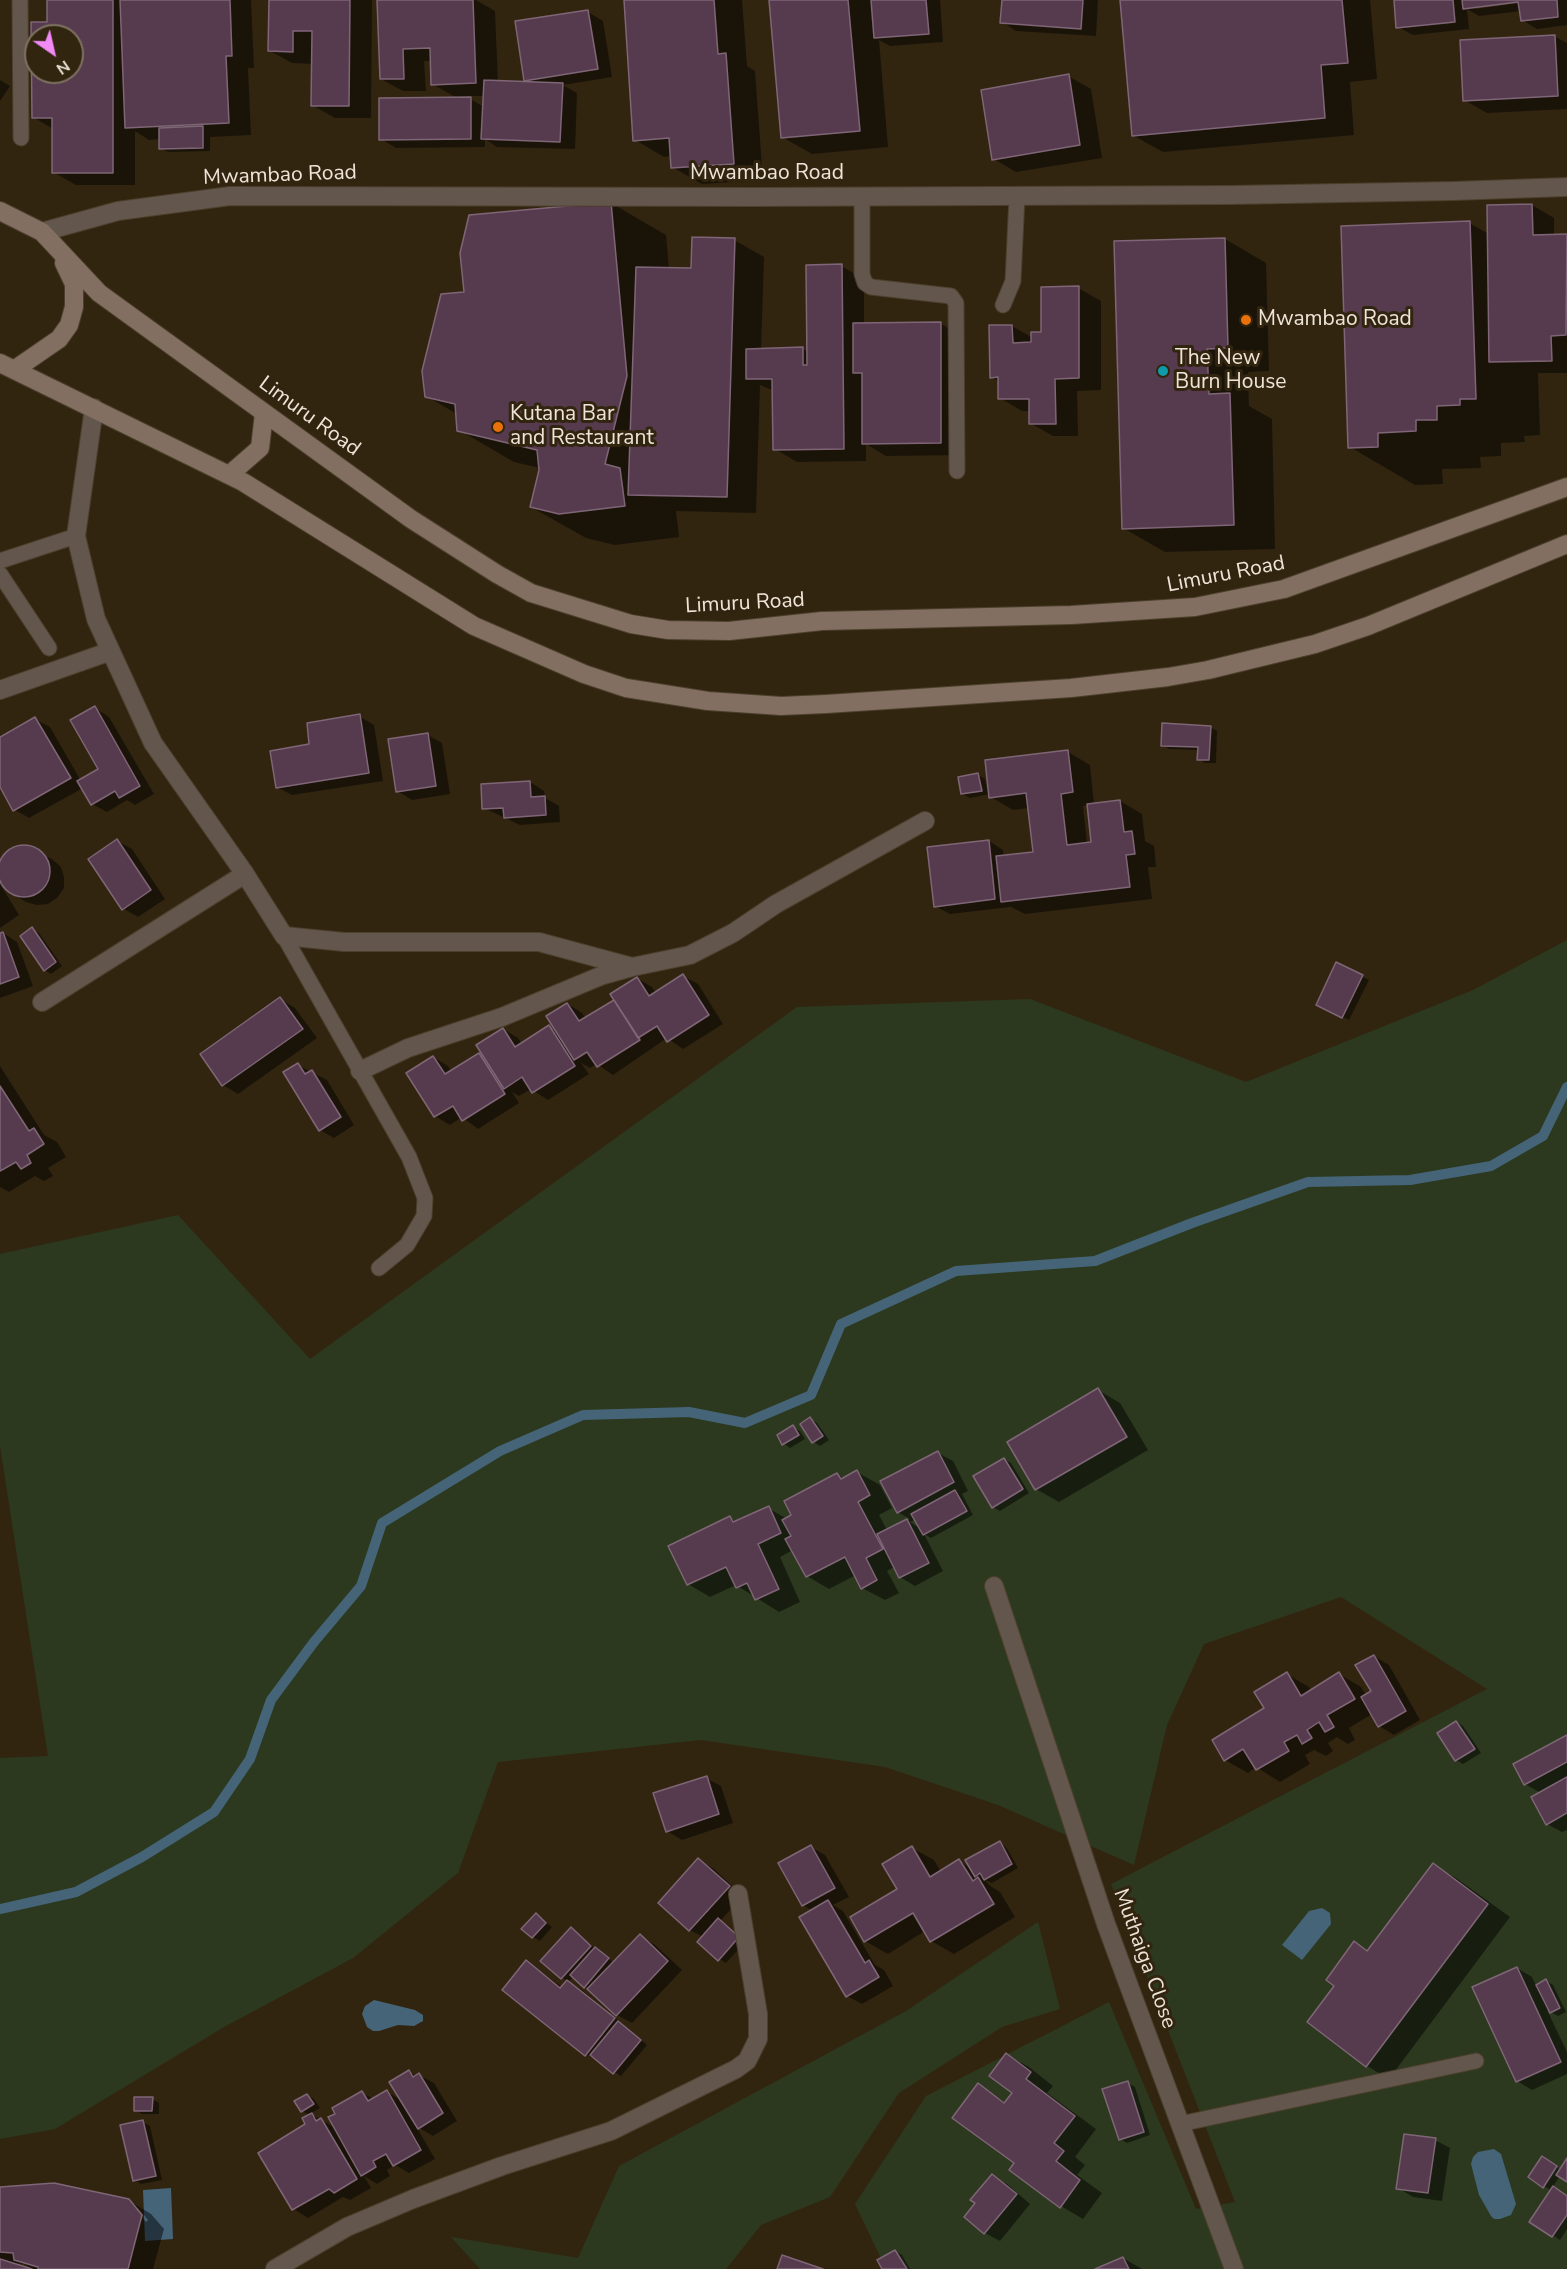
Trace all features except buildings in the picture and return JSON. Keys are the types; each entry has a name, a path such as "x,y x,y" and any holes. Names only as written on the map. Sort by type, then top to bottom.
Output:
{"main road":[{"name":"Limuru Road","path":"0,211 42,232 99,292 411,519 531,593 631,624 668,630 729,632 822,621 1071,615 1195,607 1284,589 1567,487"},
{"path":"7,366 59,339 69,325 74,306 74,284 63,260 42,232"},
{"path":"7,366 229,475 474,626 584,674 626,688 708,701 781,706 1060,688 1168,677 1208,670 1315,644 1368,626 1567,544"},
{"path":"229,475 260,448 264,413"}],"street":[{"name":"Mwambao Road","path":"42,232 118,211 230,196 1017,196 1453,191 1567,187"},
{"path":"94,408 76,536 96,619 153,743 245,874 284,936 344,942 539,942 632,967"},
{"path":"0,690 111,651"},
{"path":"360,1071 408,1048 502,1017 603,975 690,955 733,933 776,904 925,821"},
{"path":"42,1002 245,874"},
{"name":"Muthaiga Close","path":"994,1586 1106,1924 1234,2269"},
{"path":"275,2269 347,2227 413,2199 502,2166 611,2131 736,2069 747,2061 758,2039 758,2014 738,1894"}],"lane":[{"path":"20,0 21,138"},
{"path":"1003,305 1013,281 1017,196"},
{"path":"862,197 862,274 865,283 871,287 951,296 956,303 957,471"},
{"path":"0,561 76,536"},
{"path":"0,574 49,648"},
{"path":"284,936 409,1157 425,1198 424,1216 407,1245 379,1268"},
{"path":"1180,2124 1476,2061"}],"green space":[{"path":"1567,940 1567,2269 886,2269 855,2204 926,2096 1109,2002 1196,2209 1235,2202 1111,1884 1487,1689 1341,1597 1204,1644 1167,1725 1134,1865 998,1805 885,1767 701,1740 498,1762 458,1873 353,1958 224,2027 55,2129 0,2139 0,1758 48,1756 0,1446 0,1254 178,1215 310,1359 797,1007 1030,999 1246,1082 1473,990"},
{"path":"1038,1922 1060,2009 1002,2027 899,2093 830,2197 761,2225 726,2269 480,2269 451,2237 578,2258 619,2166 906,2011"}],"water":[{"path":"1322,1908 1330,1913 1331,1924 1302,1960 1282,1945 1309,1911"},
{"path":"374,2000 415,2010 423,2015 423,2021 414,2026 398,2025 373,2031 367,2027 362,2014 365,2006"},
{"path":"1494,2149 1501,2154 1516,2204 1511,2215 1500,2219 1494,2219 1491,2216 1479,2195 1471,2164 1478,2152"},
{"path":"171,2188 173,2239 145,2241 143,2190"}],"waterway":[{"path":"0,1909 76,1892 142,1857 214,1812 250,1759 271,1700 314,1642 361,1586 382,1523 500,1451 583,1415 689,1412 745,1423 811,1395 841,1324 956,1271 1095,1261 1192,1223 1308,1182 1410,1180 1491,1166 1543,1136 1567,1087"}],"place":[{"name":"Mwambao Road","path":"1246,320"},
{"name":"The New Burn House","path":"1163,371"},
{"name":"Kutana Bar and Restaurant","path":"498,427"}]}
